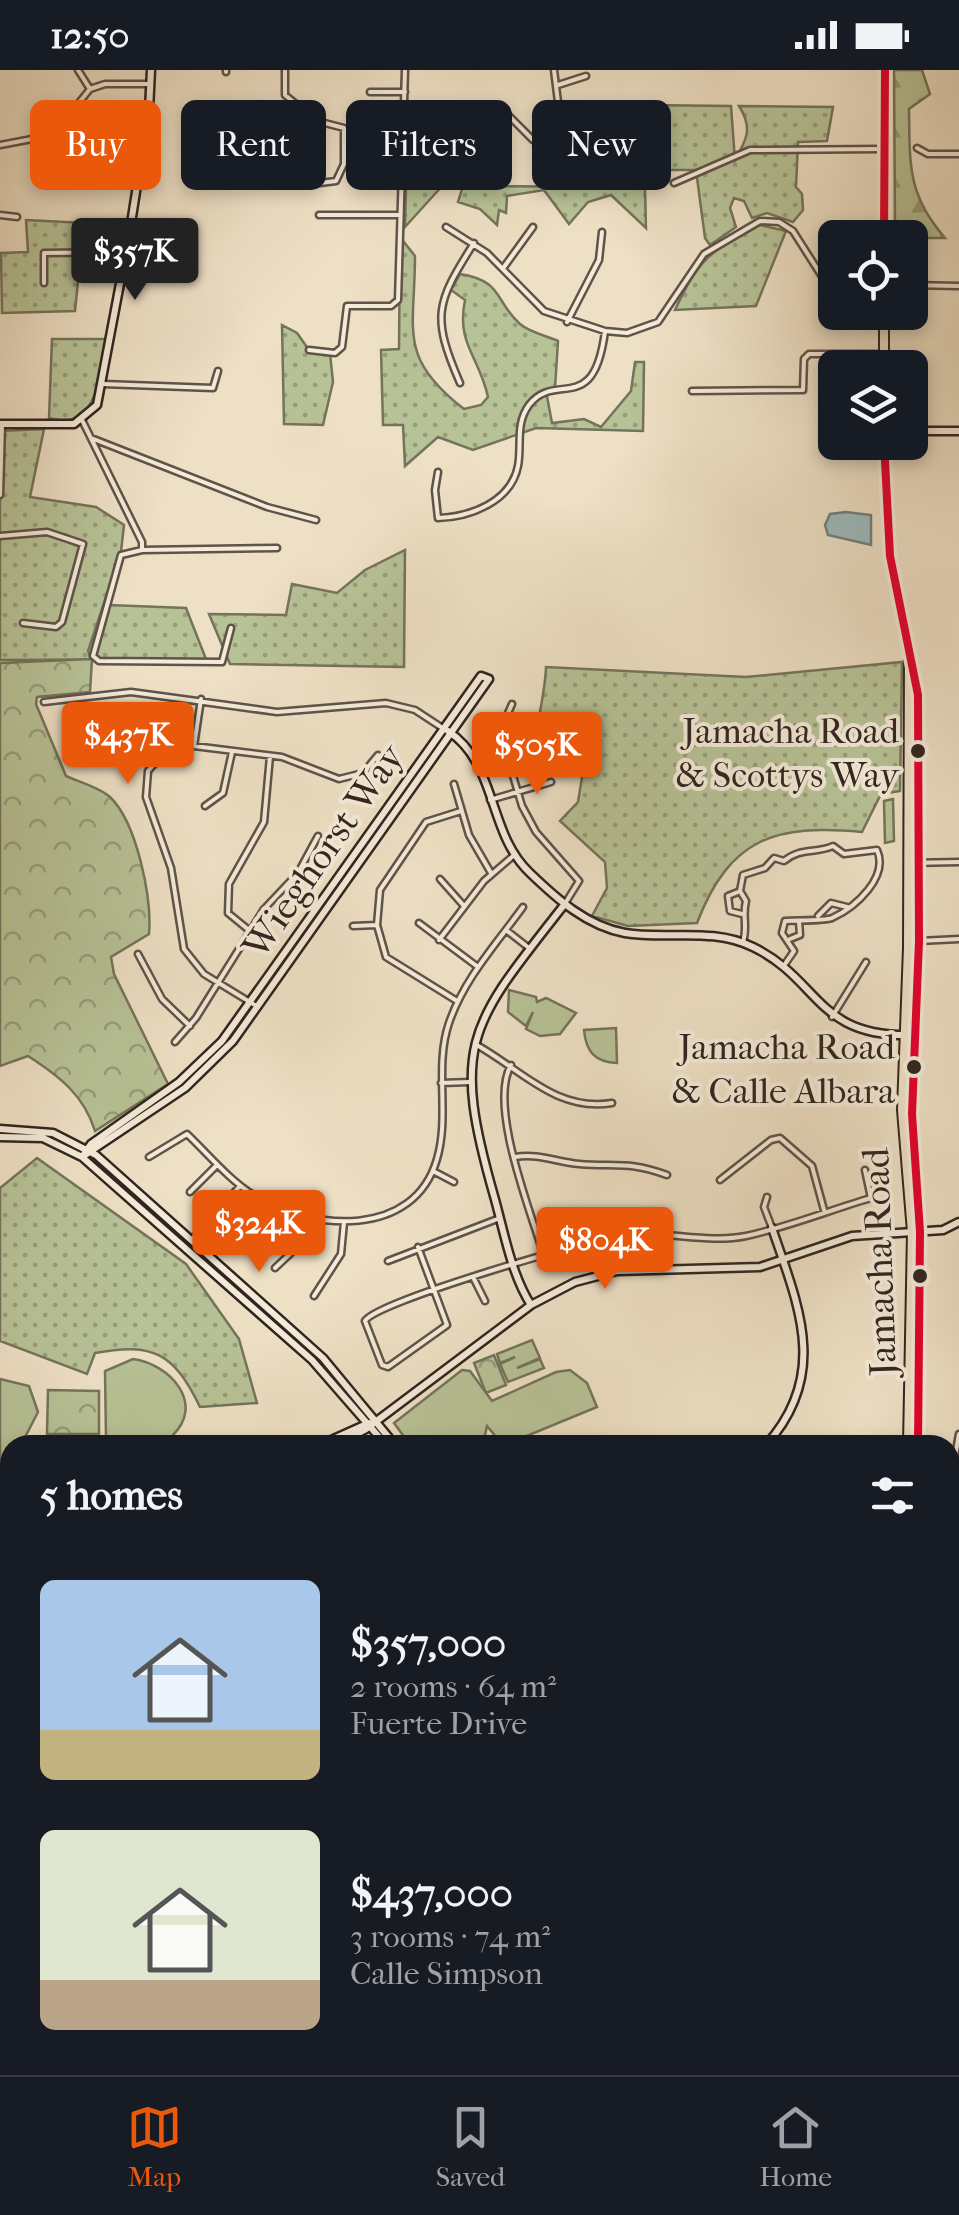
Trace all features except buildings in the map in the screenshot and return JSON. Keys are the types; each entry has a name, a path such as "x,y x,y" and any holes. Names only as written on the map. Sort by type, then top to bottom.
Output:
{"main road":[{"path":"884,220 885,70"},
{"name":"Jamacha Road","path":"884,460 885,523 918,695 920,940 910,1035"},
{"name":"Jamacha Road","path":"909,658 910,1035 918,1435"},
{"path":"909,784 918,775"},
{"name":"Jamacha Road","path":"908,1435 916,1232"}],"street":[{"path":"78,70 90,89"},
{"path":"0,495 1,424 82,420 95,408 126,252 151,70"},
{"path":"285,70 285,95 291,100"},
{"path":"309,350 335,353 342,347 347,306 396,305 405,70"},
{"path":"554,70 559,100"},
{"path":"558,85 586,76"},
{"path":"0,145 49,137 90,89 105,84 152,84"},
{"path":"370,92 404,92"},
{"path":"512,119 532,139"},
{"path":"326,123 344,128 344,164 336,181 326,182"},
{"path":"917,148 928,154 959,154"},
{"path":"674,183 750,150 885,149"},
{"path":"319,215 398,215"},
{"path":"0,216 17,217"},
{"path":"446,227 474,243 504,268 538,307 567,322 605,331 627,333 658,322 704,254 760,221 778,222 794,231 818,271"},
{"path":"504,268 518,254 533,227"},
{"path":"567,322 599,260 602,232"},
{"path":"460,383 442,342 438,316 446,288 474,243"},
{"path":"44,283 44,253 126,252"},
{"path":"928,285 959,286"},
{"path":"438,472 434,490 438,518 474,512 502,496 517,472 520,426 526,410 540,396 576,388 588,379 599,363 605,331"},
{"path":"692,391 803,390 804,362 809,354 818,354"},
{"path":"102,384 213,388 218,370"},
{"path":"82,420 142,550"},
{"path":"928,432 959,431"},
{"path":"91,438 268,507 316,520"},
{"path":"0,536 48,532 83,544 61,624 23,623"},
{"path":"232,628 222,662 96,660 93,652 121,555 142,550 277,548"},
{"name":"Wieghorst Way","path":"82,1157 185,1088 233,1040 254,1004 447,731 489,678 481,676 447,731"},
{"path":"44,702 131,692 293,712 392,704 415,710 447,731 478,762 513,856 564,904 622,932 698,934 743,942 782,968 832,1017 858,1027 910,1035"},
{"path":"194,746 201,698"},
{"path":"512,704 500,732 518,792 536,832 577,878 579,888 498,988 475,1044 470,1082 474,1126 514,1264 530,1305"},
{"path":"254,1004 196,967 180,940 171,868 145,793 153,763 172,748 194,746 270,756 344,779 363,773 378,755"},
{"path":"205,806 223,793 232,752"},
{"path":"90,754 105,760 139,756 153,763"},
{"path":"250,931 228,913 226,895 264,822 270,756"},
{"path":"490,800 552,782"},
{"path":"454,784 474,848 491,873"},
{"path":"457,1001 391,964 377,926 380,890 426,822 462,811"},
{"path":"174,1042 190,1026 250,931 298,873 318,836"},
{"path":"743,942 747,925 742,914 746,901 740,891 743,875 765,868 774,858 784,861 800,851 820,852 833,846 844,854 877,850 881,860 875,884 847,907 832,918 788,920 783,925 794,954 782,968"},
{"path":"440,940 491,873 513,856"},
{"path":"909,863 959,862"},
{"path":"440,879 464,906"},
{"path":"740,891 728,896 726,904 730,912 742,914"},
{"path":"818,917 831,903 847,907"},
{"path":"150,1157 187,1134 240,1186 300,1217 344,1222 392,1212 422,1189 433,1171 442,1136 441,1083 446,1034 457,1001 523,907"},
{"path":"789,939 800,935 799,921"},
{"path":"419,923 478,967"},
{"path":"353,926 377,926"},
{"path":"506,930 529,948"},
{"path":"920,940 959,940"},
{"path":"138,954 162,999 190,1026"},
{"path":"832,1017 866,962"},
{"path":"475,1044 568,1103 612,1102"},
{"path":"511,1066 502,1088 515,1157 544,1256"},
{"path":"441,1083 470,1082"},
{"path":"0,1129 22,1127 54,1133 89,1150 312,1360 386,1435"},
{"path":"0,1137 43,1138 82,1157 189,1243"},
{"path":"720,1180 771,1140 780,1138 812,1166 824,1210"},
{"path":"515,1157 535,1154 579,1164 628,1163 667,1175"},
{"path":"190,1192 217,1165"},
{"path":"418,1246 435,1290 447,1324 388,1367 382,1365 365,1322 368,1315 435,1290 514,1264 624,1235 734,1238 772,1228 871,1198 865,1170"},
{"path":"433,1171 454,1182"},
{"path":"189,1243 240,1186"},
{"path":"767,1197 764,1207 797,1297 805,1345 795,1397 772,1435"},
{"path":"242,1234 262,1200"},
{"path":"275,1268 291,1253 300,1217"},
{"path":"388,1261 418,1246 500,1218"},
{"path":"584,1220 590,1244"},
{"path":"314,1296 341,1254 344,1222"},
{"path":"351,1435 530,1305 575,1282 617,1271 736,1270 783,1260 852,1236 943,1230 959,1222"},
{"path":"474,1279 485,1302"},
{"path":"341,1435 373,1420"},
{"path":"373,1420 381,1435"}],"green space":[{"path":"894,70 922,70 930,94 909,109 913,178 923,207 945,238 928,238 928,220 895,220"},
{"path":"671,105 731,106 735,160 747,133 739,106 833,107 827,141 798,142 796,187 802,194 803,210 793,222 767,213 752,218 744,201 734,198 730,208 736,227 710,245 705,238 696,170 671,170"},
{"path":"512,186 544,190 507,196 506,213 499,210 497,225 480,209 458,202 462,190 512,190"},
{"path":"406,190 438,190 405,227"},
{"path":"544,190 645,190 646,228 611,195 588,202 569,224"},
{"path":"26,220 85,223 100,253 81,253 75,311 2,313 1,253 28,252"},
{"path":"760,225 786,231 756,306 675,310 708,258"},
{"path":"400,237 415,256 413,324 419,358 443,391 464,409 481,405 488,397 466,339 465,300 451,290 460,274 491,287 524,327 558,341 555,388 546,391 552,423 584,419 601,427 631,391 635,362 644,362 643,431 536,428 473,450 438,437 405,466 403,425 383,425 381,350 399,349"},
{"path":"282,325 297,333 309,350 330,353 333,382 323,425 284,424"},
{"path":"52,339 106,339 94,397 78,417 65,421 49,418"},
{"path":"44,429 30,497 96,507 124,525 121,552 88,651 91,658 109,605 186,608 206,659 0,660 0,431"},
{"path":"405,550 404,667 230,664 209,614 286,615 292,584 337,593 365,570"},
{"path":"92,659 90,692 37,697 36,704 66,776 110,797 135,842 148,901 149,934 111,957 114,974 168,1084 95,1131 77,1097 39,1063 28,1056 0,1066 0,663"},
{"path":"902,662 900,791 881,794 862,832 805,831 760,842 725,871 697,923 628,926 592,916 607,888 605,862 560,821 578,802 584,765 568,752 534,757 546,667 746,677"},
{"path":"893,799 894,841 885,843 884,801"},
{"path":"509,990 536,997 537,1002 546,998 576,1013 560,1034 540,1036 526,1029 533,1012 526,1026 508,1012"},
{"path":"616,1028 617,1063 597,1058 587,1044 584,1030"},
{"path":"37,1158 186,1264 239,1339 257,1403 200,1407 171,1363 147,1351 95,1353 87,1374 0,1341 0,1188"},
{"path":"532,1340 540,1358 517,1368 540,1359 544,1368 508,1382 500,1364 515,1357 500,1363 497,1354"},
{"path":"494,1355 506,1385 486,1393 474,1363"},
{"path":"133,1359 147,1362 171,1377 184,1399 182,1424 173,1435 106,1435 105,1371"},
{"path":"462,1370 470,1371 492,1401 556,1372 570,1370 587,1383 597,1407 529,1435 494,1435 487,1426 485,1435 403,1435 394,1423"},
{"path":"0,1379 29,1386 38,1412 26,1435 0,1435"},
{"path":"48,1390 99,1391 99,1434 47,1434"}],"water":[{"path":"830,514 871,515 871,545 828,535 825,525"}],"transit line":[{"path":"884,220 885,70"},
{"path":"885,460 890,556 918,695 919,941 912,1114 920,1232 918,1435"}],"place":[{"name":"Jamacha Road & Scottys Way","path":"918,751"},
{"name":"Jamacha Road & Calle Albara","path":"914,1067"}]}
